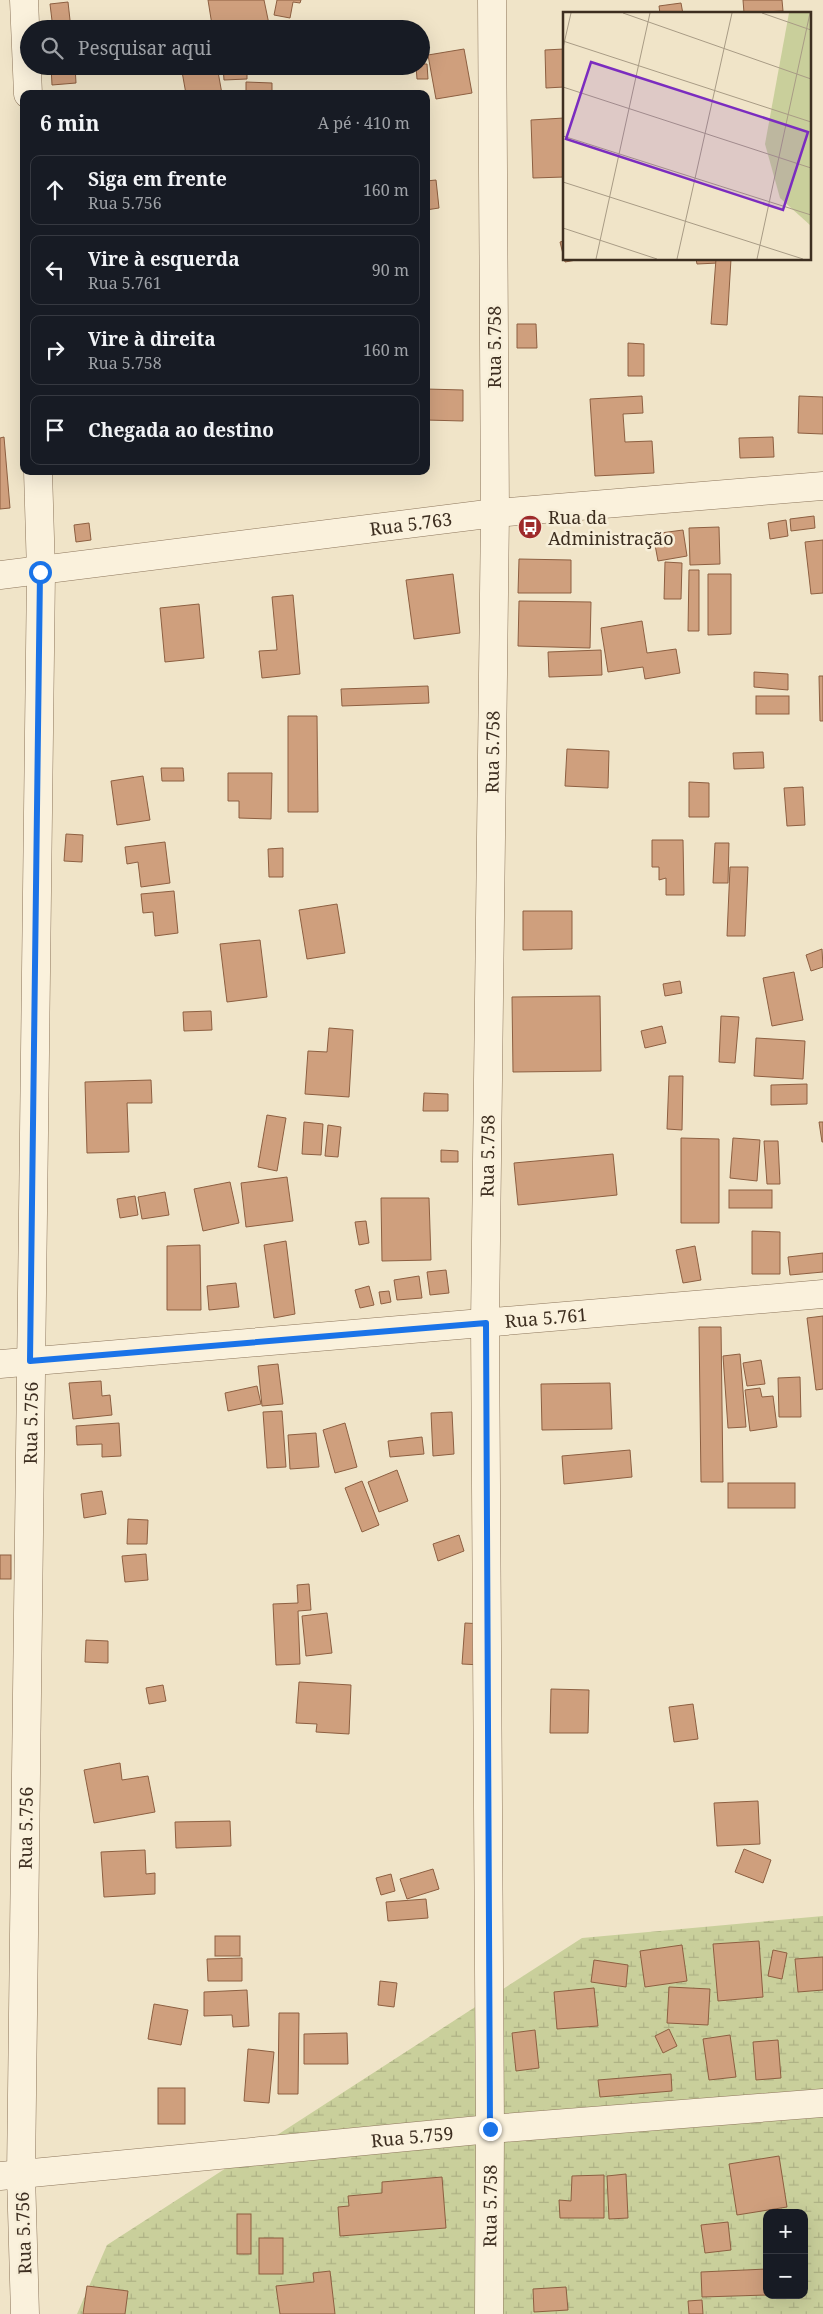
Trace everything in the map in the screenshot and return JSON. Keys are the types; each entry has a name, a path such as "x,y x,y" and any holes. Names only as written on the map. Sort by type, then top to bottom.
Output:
{"street":[{"path":"24,0 25,20"},
{"name":"Rua 5.758","path":"489,2314 490,2129 486,1323 495,513 492,0"},
{"path":"27,75 28,90"},
{"name":"Rua 5.756","path":"25,2314 11,2175 30,1361 40,572 38,475"},
{"name":"Rua 5.763","path":"0,576 495,513 823,486"},
{"name":"Rua 5.761","path":"0,1364 823,1294"},
{"name":"Rua 5.759","path":"11,2175 490,2129 823,2103"}],"green space":[{"path":"823,1916 823,2314 77,2314 107,2245 582,1938"}],"building":[{"path":"208,0 264,0 268,20 211,20"},
{"path":"277,0 301,0 300,3 293,2 290,18 274,15"},
{"path":"743,0 782,0 783,11 744,12"},
{"path":"68,2 70,20 52,20 50,4"},
{"path":"681,3 683,12 660,12 659,6"},
{"path":"464,49 472,93 436,99 430,66 430,55"},
{"path":"563,49 563,87 546,88 545,50"},
{"path":"51,75 76,75 76,83 52,85"},
{"path":"183,75 219,75 221,90 185,90"},
{"path":"224,75 247,75 247,79 224,80"},
{"path":"417,75 428,75 428,79 417,79"},
{"path":"246,82 272,83 272,90 246,90"},
{"path":"563,118 563,177 533,178 531,120"},
{"path":"436,180 439,208 430,209 430,181"},
{"path":"563,241 563,254 560,242"},
{"path":"696,260 718,260 718,263 697,264"},
{"path":"716,260 731,260 727,325 711,324"},
{"path":"517,324 536,324 537,348 517,348"},
{"path":"628,343 644,344 644,376 628,376"},
{"path":"430,389 463,390 463,421 430,420"},
{"path":"642,396 643,413 623,414 625,442 652,441 654,473 595,476 590,399"},
{"path":"799,396 823,397 823,434 798,433"},
{"path":"4,437 10,508 0,509 0,438"},
{"path":"773,437 774,457 740,458 739,438"},
{"path":"814,516 815,528 791,531 790,519"},
{"path":"786,520 788,536 770,539 768,523"},
{"path":"89,523 91,540 76,542 74,525"},
{"path":"719,527 720,564 690,565 689,528"},
{"path":"683,530 687,556 658,561 653,534"},
{"path":"823,540 823,593 811,594 805,542"},
{"path":"519,559 571,560 571,593 518,593"},
{"path":"665,562 682,563 681,599 664,599"},
{"path":"689,570 699,570 699,631 688,631"},
{"path":"453,574 460,633 414,639 406,580"},
{"path":"708,574 731,574 731,634 708,635"},
{"path":"293,595 300,674 262,678 259,651 277,650 272,597"},
{"path":"519,601 591,602 590,648 518,646"},
{"path":"199,604 204,658 165,662 160,608"},
{"path":"642,621 647,653 676,649 680,673 645,679 643,667 608,672 601,628"},
{"path":"601,650 602,675 549,677 548,652"},
{"path":"754,672 788,674 788,690 754,687"},
{"path":"819,676 823,676 823,721 820,721"},
{"path":"428,686 429,703 342,706 341,689"},
{"path":"756,696 789,696 789,714 756,714"},
{"path":"288,716 317,716 318,812 288,812"},
{"path":"567,749 609,751 608,788 565,786"},
{"path":"763,752 764,768 734,769 733,753"},
{"path":"161,768 183,768 184,781 162,781"},
{"path":"228,773 272,773 271,819 239,818 239,801 228,801"},
{"path":"143,776 150,820 117,825 111,781"},
{"path":"689,782 709,783 709,817 689,817"},
{"path":"803,787 805,825 787,826 784,788"},
{"path":"66,834 83,835 82,862 64,861"},
{"path":"652,840 683,840 684,895 666,895 666,878 659,880 659,867 652,867"},
{"path":"165,842 170,883 141,887 138,862 127,864 125,847"},
{"path":"715,843 729,843 728,883 713,883"},
{"path":"283,848 283,877 269,877 268,849"},
{"path":"730,867 748,867 745,936 727,936"},
{"path":"174,891 178,933 155,936 153,912 143,913 141,894"},
{"path":"337,904 345,953 307,959 299,910"},
{"path":"523,911 572,911 572,949 523,950"},
{"path":"260,940 267,997 227,1002 220,944"},
{"path":"822,949 823,967 811,971 806,955"},
{"path":"794,972 803,1020 772,1026 763,978"},
{"path":"680,981 682,993 665,996 663,984"},
{"path":"600,996 601,1071 513,1072 512,997"},
{"path":"211,1011 212,1030 184,1031 183,1012"},
{"path":"721,1016 739,1017 735,1063 719,1062"},
{"path":"662,1026 666,1043 645,1048 641,1031"},
{"path":"329,1028 353,1030 349,1097 305,1094 308,1051 327,1052"},
{"path":"756,1038 805,1041 803,1079 754,1076"},
{"path":"669,1076 683,1076 682,1130 667,1129"},
{"path":"151,1080 152,1103 127,1103 129,1152 87,1153 85,1082"},
{"path":"807,1084 807,1104 771,1105 771,1085"},
{"path":"424,1093 448,1094 448,1111 423,1111"},
{"path":"267,1115 286,1118 277,1171 258,1167"},
{"path":"304,1122 323,1124 321,1155 302,1154"},
{"path":"819,1122 823,1122 823,1142 822,1142"},
{"path":"328,1125 341,1127 338,1157 325,1156"},
{"path":"681,1138 719,1139 719,1223 681,1223"},
{"path":"733,1138 760,1140 757,1181 730,1178"},
{"path":"764,1141 778,1141 780,1184 767,1184"},
{"path":"441,1150 458,1151 458,1162 441,1162"},
{"path":"613,1154 617,1195 518,1205 514,1163"},
{"path":"287,1177 293,1221 246,1227 241,1183"},
{"path":"230,1182 239,1223 203,1231 194,1189"},
{"path":"729,1190 772,1190 772,1208 729,1208"},
{"path":"165,1192 169,1215 142,1219 138,1197"},
{"path":"135,1196 138,1215 120,1218 117,1199"},
{"path":"381,1198 429,1198 431,1260 382,1261"},
{"path":"366,1221 369,1243 359,1245 355,1222"},
{"path":"752,1231 780,1232 780,1274 752,1274"},
{"path":"286,1241 295,1314 274,1318 264,1245"},
{"path":"200,1245 201,1310 167,1310 167,1246"},
{"path":"695,1246 701,1280 683,1283 676,1250"},
{"path":"823,1253 823,1272 790,1275 788,1257"},
{"path":"446,1270 449,1293 430,1295 427,1272"},
{"path":"419,1276 422,1298 397,1300 394,1280"},
{"path":"236,1283 239,1307 209,1310 207,1286"},
{"path":"369,1286 374,1305 360,1308 355,1290"},
{"path":"389,1291 391,1302 381,1304 379,1292"},
{"path":"823,1316 823,1389 816,1390 807,1318"},
{"path":"699,1327 721,1327 723,1482 701,1482"},
{"path":"740,1354 746,1427 728,1428 723,1356"},
{"path":"761,1360 765,1384 747,1386 743,1363"},
{"path":"278,1364 283,1404 262,1406 258,1366"},
{"path":"800,1377 801,1417 779,1417 778,1378"},
{"path":"101,1381 102,1396 110,1395 112,1415 73,1419 69,1383"},
{"path":"610,1383 612,1429 542,1430 541,1384"},
{"path":"257,1386 261,1404 228,1411 225,1393"},
{"path":"760,1388 762,1397 773,1396 777,1427 750,1431 745,1390"},
{"path":"282,1411 286,1467 267,1468 263,1412"},
{"path":"452,1412 454,1454 433,1456 431,1413"},
{"path":"119,1423 121,1456 102,1457 102,1444 77,1445 76,1426"},
{"path":"345,1423 357,1467 335,1473 323,1430"},
{"path":"316,1433 319,1467 290,1469 288,1435"},
{"path":"422,1437 424,1454 390,1457 388,1441"},
{"path":"630,1450 632,1477 564,1484 562,1456"},
{"path":"397,1470 408,1501 379,1512 368,1482"},
{"path":"362,1481 379,1525 362,1532 345,1488"},
{"path":"728,1483 795,1483 795,1508 728,1508"},
{"path":"102,1491 106,1514 84,1518 81,1494"},
{"path":"128,1519 148,1520 147,1544 127,1544"},
{"path":"459,1535 464,1551 438,1561 433,1544"},
{"path":"146,1554 148,1580 125,1582 122,1556"},
{"path":"0,1555 11,1555 11,1579 0,1579"},
{"path":"309,1584 311,1610 298,1611 300,1664 276,1665 273,1604 298,1603 297,1585"},
{"path":"327,1613 332,1653 306,1656 302,1616"},
{"path":"465,1623 484,1624 482,1665 462,1664"},
{"path":"86,1640 108,1641 108,1663 85,1662"},
{"path":"299,1682 351,1685 349,1734 316,1732 317,1724 296,1723"},
{"path":"163,1685 166,1701 149,1704 146,1688"},
{"path":"551,1689 589,1690 588,1733 550,1733"},
{"path":"693,1704 698,1739 674,1742 669,1707"},
{"path":"120,1763 122,1780 148,1776 155,1812 94,1823 84,1770"},
{"path":"758,1801 760,1844 717,1846 714,1803"},
{"path":"230,1821 231,1846 176,1848 175,1822"},
{"path":"744,1849 771,1860 763,1883 735,1872"},
{"path":"145,1850 146,1874 155,1873 155,1894 104,1897 101,1852"},
{"path":"433,1869 439,1889 407,1899 400,1879"},
{"path":"391,1874 395,1891 381,1895 376,1878"},
{"path":"426,1899 428,1918 388,1921 386,1902"},
{"path":"215,1936 240,1936 240,1956 215,1956"},
{"path":"759,1941 763,1997 718,2001 713,1944"},
{"path":"682,1945 687,1981 645,1987 640,1951"},
{"path":"773,1950 787,1953 782,1979 768,1976"},
{"path":"823,1957 823,1990 798,1992 795,1959"},
{"path":"242,1958 242,1981 208,1981 207,1959"},
{"path":"594,1960 628,1965 626,1987 591,1982"},
{"path":"380,1981 397,1983 394,2007 378,2005"},
{"path":"669,1987 710,1989 708,2025 667,2023"},
{"path":"594,1988 598,2026 557,2029 554,1992"},
{"path":"247,1990 249,2026 233,2027 232,2015 204,2016 204,1992"},
{"path":"154,2004 188,2010 181,2045 148,2039"},
{"path":"279,2013 299,2013 298,2094 278,2094"},
{"path":"669,2029 677,2046 663,2053 655,2036"},
{"path":"535,2030 539,2068 516,2071 512,2033"},
{"path":"347,2033 348,2064 304,2064 304,2034"},
{"path":"730,2035 736,2077 709,2080 703,2039"},
{"path":"778,2040 781,2078 756,2080 753,2042"},
{"path":"248,2049 274,2052 269,2103 244,2101"},
{"path":"671,2074 672,2091 600,2097 598,2080"},
{"path":"158,2088 185,2088 185,2124 158,2124"},
{"path":"779,2156 787,2207 763,2209 763,2211 737,2215 729,2164"},
{"path":"626,2174 628,2218 609,2219 607,2176"},
{"path":"604,2175 604,2218 560,2218 559,2200 571,2201 572,2176"},
{"path":"442,2177 446,2228 340,2236 338,2207 349,2206 348,2196 382,2193 382,2182"},
{"path":"237,2214 251,2214 251,2254 237,2254"},
{"path":"728,2222 731,2250 705,2253 701,2225"},
{"path":"259,2238 283,2238 283,2274 259,2274"},
{"path":"763,2269 763,2295 702,2297 701,2272"},
{"path":"330,2271 335,2314 280,2314 276,2286 314,2282 313,2273"},
{"path":"87,2286 128,2291 125,2314 83,2314"},
{"path":"566,2287 568,2310 534,2312 533,2289"},
{"path":"702,2300 703,2314 689,2314 688,2301"}],"place":[{"name":"Rua da Administração","path":"530,527"}],"route":[{"path":"40,572 30,1361 486,1323 490,2129"}]}
